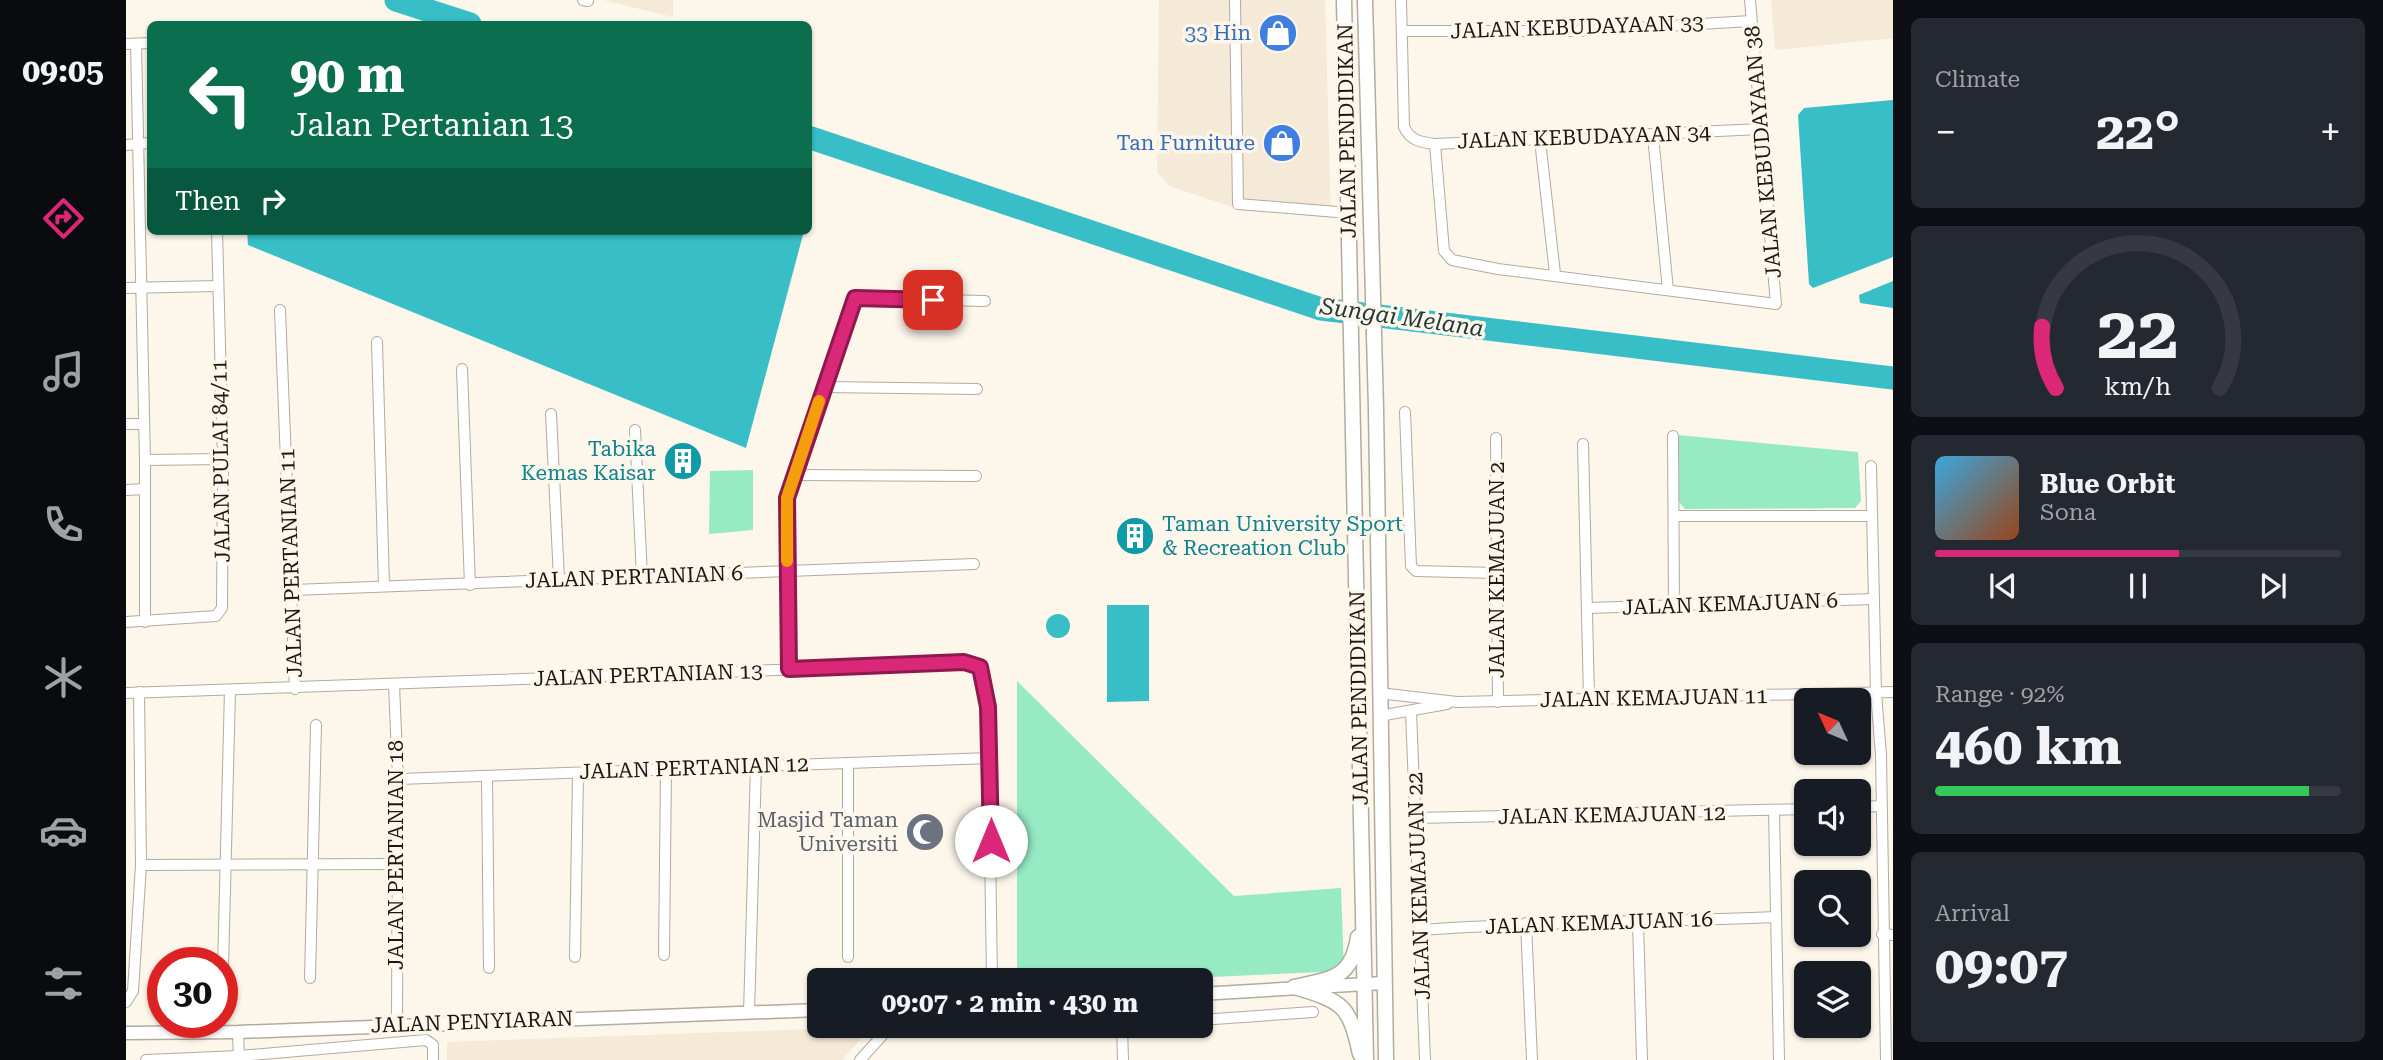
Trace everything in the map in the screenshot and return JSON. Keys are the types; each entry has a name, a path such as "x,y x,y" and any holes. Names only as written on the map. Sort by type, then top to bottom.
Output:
{"main road":[{"name":"JALAN PENDIDIKAN","path":"1344,0 1364,1060"},
{"name":"JALAN PENDIDIKAN","path":"1366,0 1376,409 1386,1060"},
{"path":"1294,987 1338,976 1350,966 1357,947 1362,887"},
{"path":"1294,987 1323,996 1343,1008 1352,1020 1364,1060"}],"street":[{"path":"1235,0 1238,204 1349,213"},
{"path":"1401,0 1402,32"},
{"name":"JALAN KEBUDAYAAN 38","path":"1668,290 1776,304 1749,0"},
{"name":"JALAN KEBUDAYAAN 33","path":"1402,32 1582,32 1751,20"},
{"name":"JALAN KEBUDAYAAN 34","path":"1402,32 1404,127 1416,141 1435,144 1761,129"},
{"path":"131,44 145,143 141,287 145,622"},
{"path":"1435,144 1447,257 1497,269 1555,274 1668,290 1653,136"},
{"path":"1540,140 1555,274"},
{"path":"126,145 145,143"},
{"name":"JALAN PULAI 84/11","path":"126,622 220,614 223,459 217,235"},
{"path":"126,288 218,286"},
{"path":"789,669 787,498 855,298 985,301"},
{"name":"JALAN PERTANIAN 11","path":"126,693 296,689 280,310"},
{"path":"377,342 384,586"},
{"path":"462,369 470,585"},
{"path":"824,387 977,389"},
{"path":"1405,412 1411,566 1416,571 1495,573"},
{"path":"551,414 559,579"},
{"path":"126,424 144,424"},
{"path":"635,429 642,578"},
{"path":"1673,436 1674,607"},
{"name":"JALAN KEMAJUAN 2","path":"1496,438 1498,702"},
{"path":"1583,444 1589,698"},
{"path":"145,460 223,459"},
{"path":"1871,466 1876,693 1888,934 1886,1060"},
{"path":"795,475 976,476"},
{"path":"126,490 145,489"},
{"path":"1675,516 1871,516"},
{"name":"JALAN PERTANIAN 6","path":"293,590 974,564"},
{"name":"JALAN KEMAJUAN 6","path":"1587,608 1874,599"},
{"name":"JALAN PERTANIAN 13","path":"296,689 973,663 980,667 986,688 991,758 992,968"},
{"name":"JALAN PERTANIAN 18","path":"394,685 398,779 397,1024"},
{"path":"223,947 230,690"},
{"path":"126,1002 133,991 141,865 139,692"},
{"name":"JALAN KEMAJUAN 11","path":"1379,693 1457,702 1498,702 1893,692"},
{"name":"JALAN KEMAJUAN 11","path":"1379,716 1457,702"},
{"name":"JALAN KEMAJUAN 22","path":"1411,712 1422,930 1425,1060"},
{"path":"310,978 316,725"},
{"name":"JALAN PERTANIAN 12","path":"398,779 991,758"},
{"path":"848,763 848,957"},
{"path":"749,1013 756,766"},
{"path":"664,955 666,769"},
{"path":"575,957 578,773"},
{"path":"487,776 489,968"},
{"path":"1871,806 1881,806"},
{"name":"JALAN KEMAJUAN 12","path":"1417,818 1794,810"},
{"path":"1774,811 1779,1060"},
{"path":"141,865 398,864"},
{"name":"JALAN KEMAJUAN 16","path":"1422,930 1526,923 1638,923 1776,917"},
{"path":"1526,923 1532,1060"},
{"path":"1638,923 1642,1060"},
{"path":"1213,992 1383,983"},
{"name":"JALAN PENYIARAN","path":"238,1032 807,1011"},
{"path":"1213,1019 1313,1012"},
{"path":"238,1032 239,1058"},
{"name":"JALAN PENYIARAN","path":"126,1033 147,1033"},
{"path":"860,1060 880,1038"},
{"path":"1123,1038 1124,1060"},
{"path":"146,1060 239,1058 425,1040 433,1045 433,1060"}],"shaded area":[{"path":"603,0 673,0 673,17"},
{"path":"1159,0 1325,0 1331,218 1235,208 1169,186 1157,172"},
{"path":"1771,0 1893,0 1893,38 1775,50"},
{"path":"807,1029 807,1038 861,1038 842,1060 447,1060 447,1042"}],"green space":[{"path":"1678,435 1858,452 1861,501 1855,508 1685,509 1679,502"},
{"path":"753,470 753,530 709,534 710,471"},
{"path":"1017,681 1234,896 1341,888 1344,971 1213,977 1213,968 1017,968"}],"water":[{"path":"1893,100 1893,257 1813,288 1809,284 1798,115 1804,108"},
{"path":"247,235 803,235 746,448 248,245"},
{"path":"1893,281 1893,308 1860,303 1859,295"},
{"path":"1107,605 1149,605 1149,701 1107,702"},
{"path":"1053,614 1063,614 1070,621 1070,631 1063,638 1053,638 1046,631 1046,621"}],"waterway":[{"name":"Sungai Melana","path":"396,0 461,21"},
{"name":"Sungai Melana","path":"812,138 1321,309 1893,378"}],"slow traffic":[{"path":"787,561 787,498 819,401"}],"place":[{"name":"33 Hin","path":"1278,33"},
{"name":"Tan Furniture","path":"1282,143"},
{"name":"Tabika Kemas Kaisar","path":"683,461"},
{"name":"Taman University Sport & Recreation Club","path":"1135,536"},
{"name":"Masjid Taman Universiti","path":"925,832"}],"route":[{"path":"933,300 855,298 787,498 789,669 964,662 980,667 984,676 988,707 991,841"}]}
